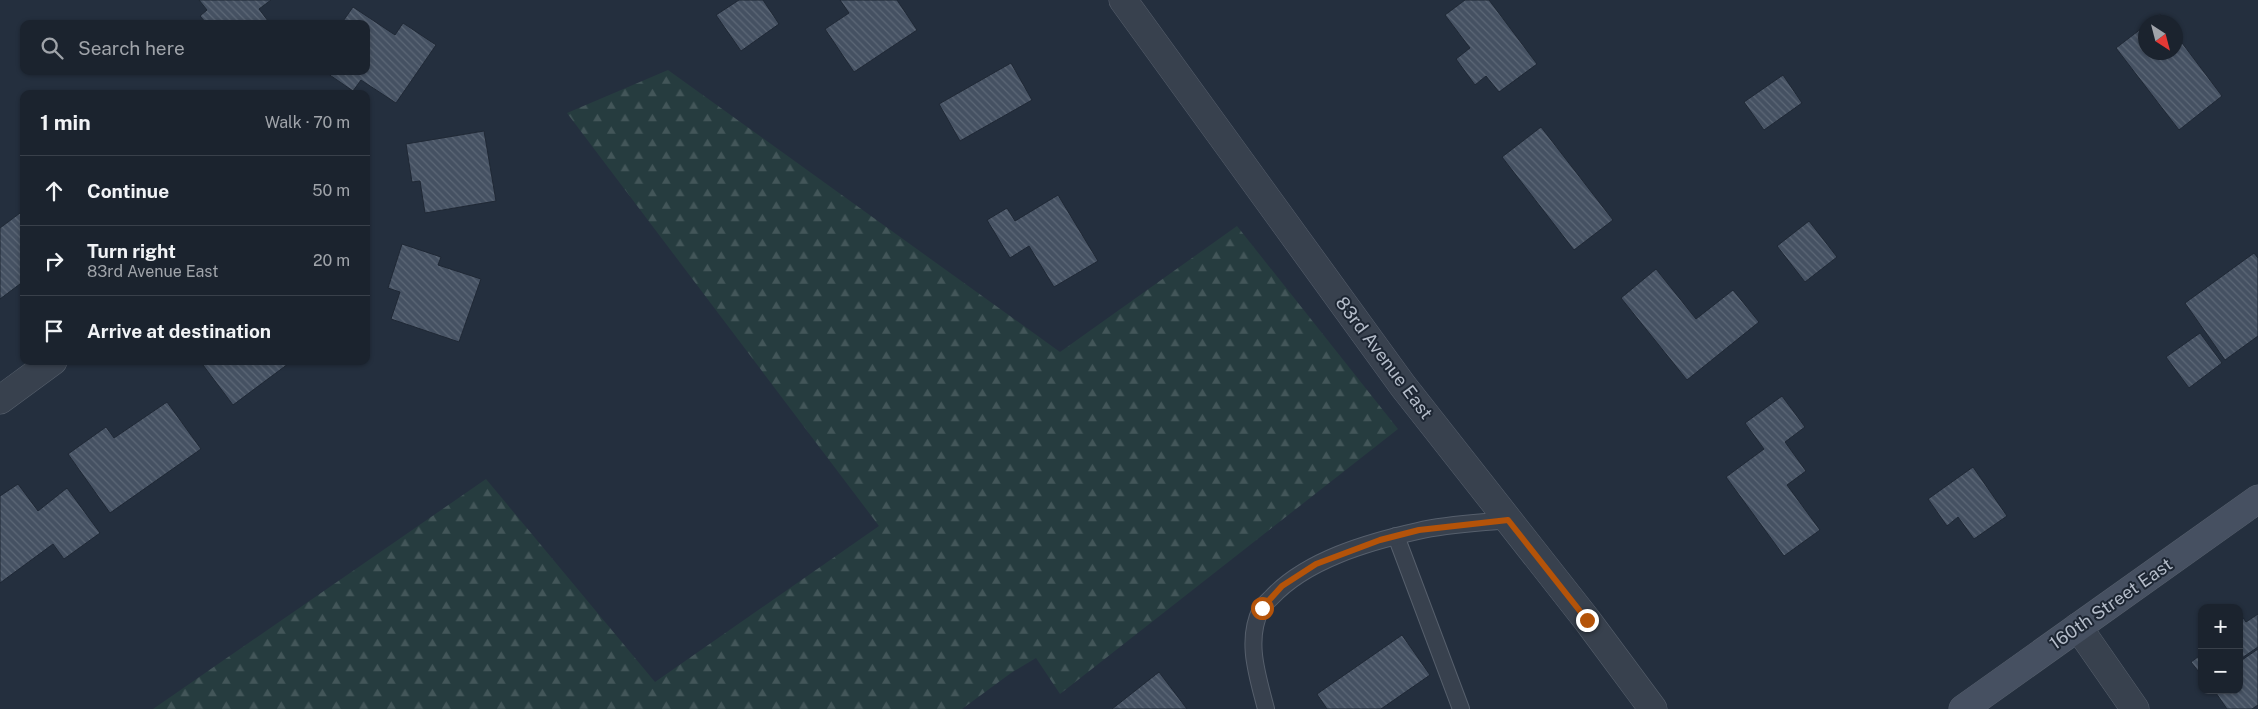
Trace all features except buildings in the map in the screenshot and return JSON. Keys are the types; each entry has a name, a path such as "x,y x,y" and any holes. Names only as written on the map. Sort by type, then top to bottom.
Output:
{"main road":[{"name":"160th Street East","path":"1963,709 2258,499"}],"street":[{"name":"83rd Avenue East","path":"1123,0 1403,386 1653,709"},
{"path":"0,400 48,365"},
{"path":"2078,628 2136,709"}],"lane":[{"path":"1266,709 1252,657 1256,629 1262,608 1282,586 1316,564 1396,536 1419,530 1508,520"},
{"path":"1396,536 1460,709"}],"green space":[{"path":"668,70 1060,352 1237,226 1398,429 1060,694 1036,658 1011,673 962,709 153,709 486,479 655,682 879,526 567,113"}],"route":[{"path":"1262,608 1282,586 1316,564 1380,540 1419,530 1508,520 1587,620"}]}
